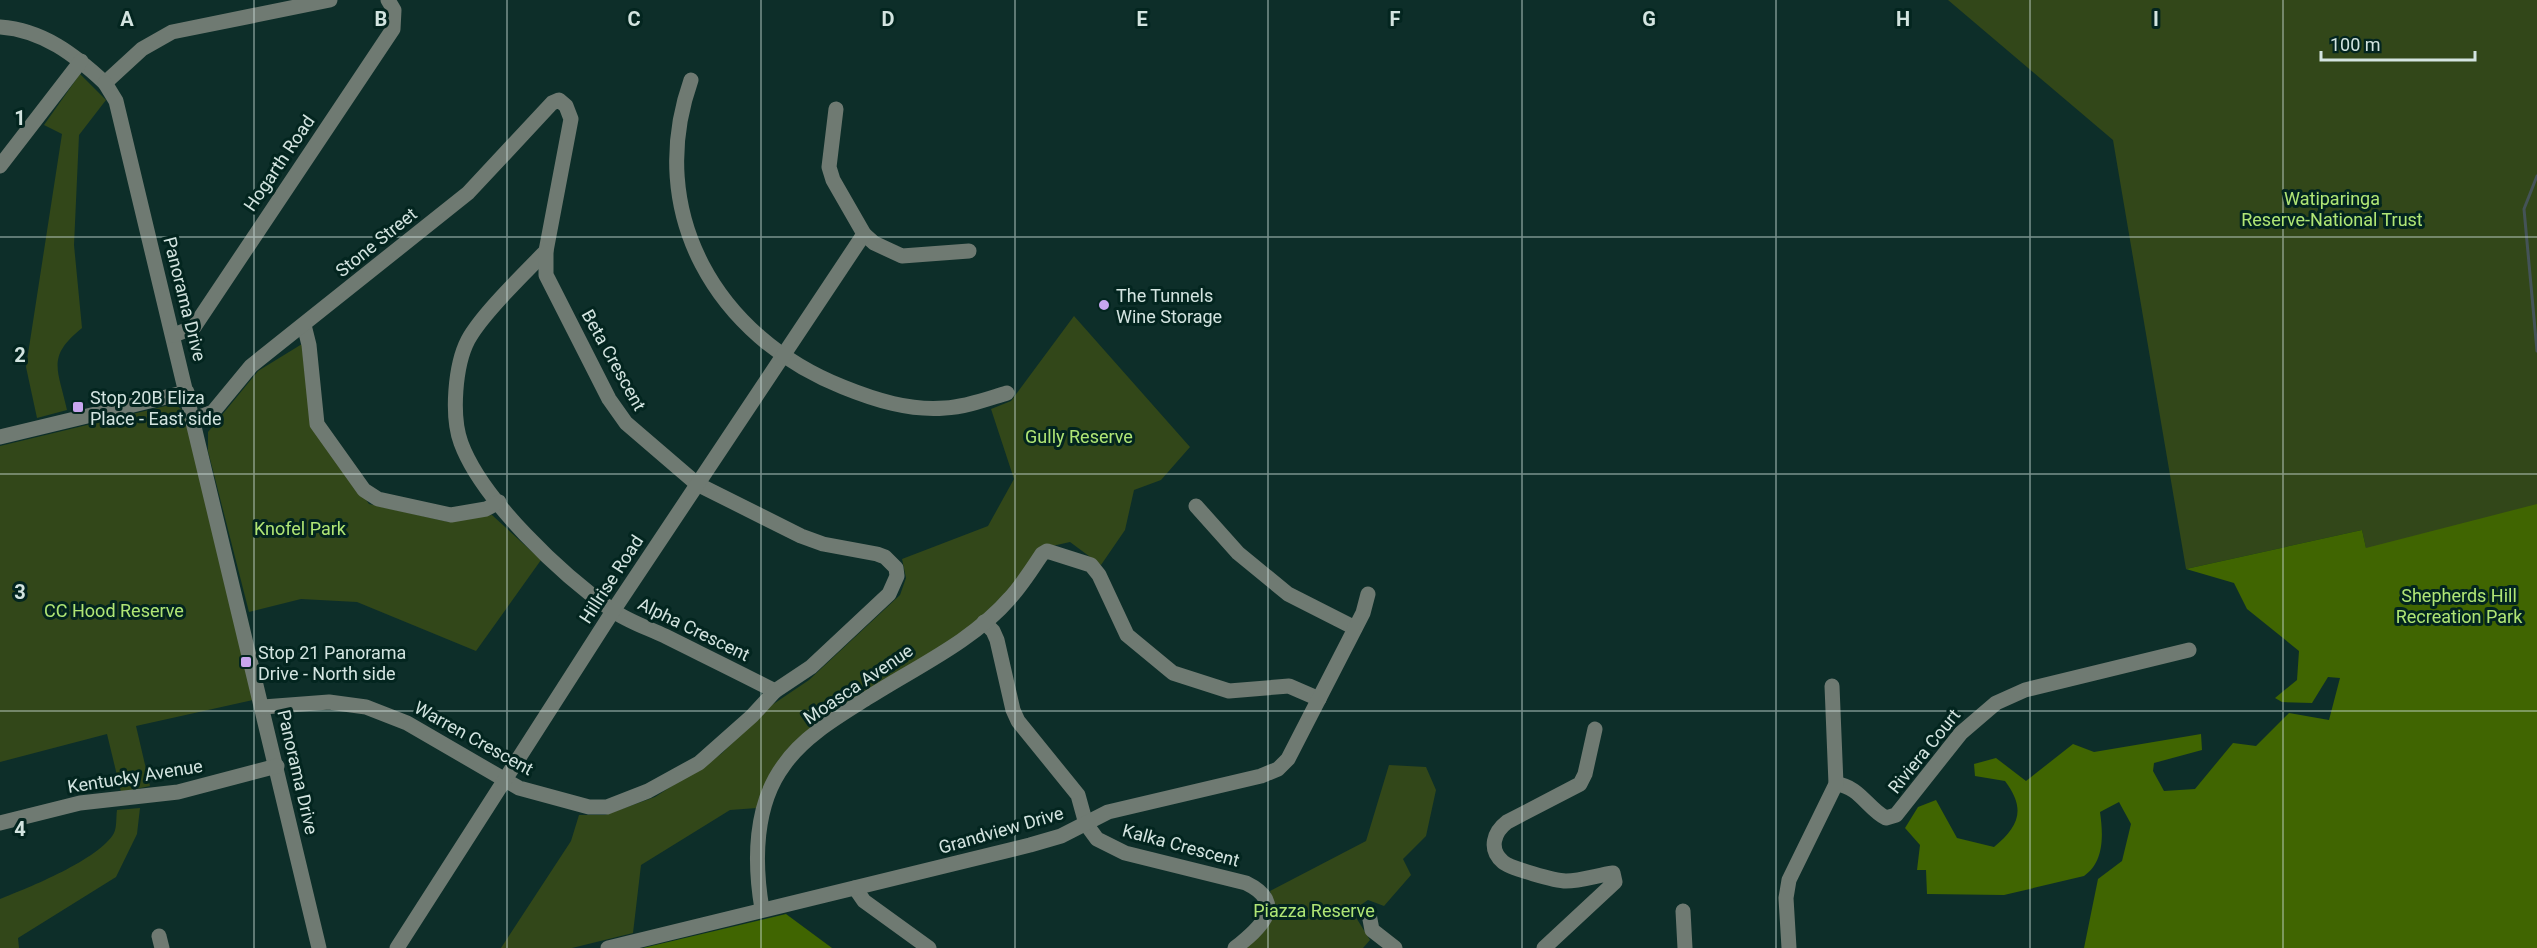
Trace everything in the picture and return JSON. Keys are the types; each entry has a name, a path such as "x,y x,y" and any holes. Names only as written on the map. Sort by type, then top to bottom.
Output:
{"street":[{"path":"0,27 29,32 68,50 105,83 142,49 172,32 330,0"},
{"name":"Hogarth Road","path":"174,335 194,327 393,29 394,10 388,0"},
{"path":"0,166 81,61"},
{"path":"691,80 679,125 675,154 677,189 685,225 701,261 721,294 747,328 782,356 823,380 893,404 945,408 1007,393"},
{"name":"Panorama Drive","path":"105,83 116,101 174,335 319,948"},
{"name":"Stone Street","path":"194,419 213,412 251,366 468,193 552,103 559,100 566,106 571,118"},
{"path":"836,109 829,167 833,180 864,234 873,243 902,256 969,251"},
{"name":"Beta Crescent","path":"571,118 546,251 546,275 609,399 626,423 697,484 801,536 823,544 877,554 885,557 896,568"},
{"name":"Hillrise Road","path":"397,948 613,611 864,234"},
{"name":"Alpha Crescent","path":"546,251 498,302 468,340 458,378 455,409 460,442 479,476 517,526 613,611 775,690"},
{"path":"304,325 309,345 317,424 364,490 378,499 451,515 486,509 499,502"},
{"path":"0,437 187,392"},
{"path":"1196,506 1238,554 1288,594 1355,628"},
{"name":"Moasca Avenue","path":"762,909 759,820 784,764 817,732 843,713 984,622 1009,600 1042,554 1053,551 1091,565 1099,575 1127,635 1173,673 1229,692 1289,686 1318,699"},
{"name":"Warren Crescent","path":"263,707 329,702 366,707 432,736 505,781 549,797 589,807 606,807 648,791 699,763 752,716 775,690 811,667 889,594 897,576 896,568"},
{"name":"Grandview Drive","path":"608,948 1030,845 1061,836 1108,812 1278,769 1288,759 1355,628 1368,594"},
{"path":"984,622 993,631 997,640 1013,710 1018,721 1078,795 1086,824"},
{"name":"Riviera Court","path":"1836,784 1844,785 1862,796 1878,814 1886,818 1896,815 1961,733 1996,703 2025,690 2189,650"},
{"path":"1789,948 1786,898 1789,880 1836,784 1832,686"},
{"path":"1544,948 1615,882 1613,873 1565,881 1503,863 1495,850 1493,841 1497,830 1507,822 1580,784 1586,774 1595,729"},
{"name":"Kentucky Avenue","path":"0,823 80,803 178,792 277,766"},
{"name":"Kalka Crescent","path":"1086,824 1097,839 1125,853 1246,883 1259,889 1267,901 1267,915 1261,927 1235,948"},
{"path":"855,888 864,901 929,948"},
{"path":"1683,911 1685,948"},
{"path":"1370,914 1372,930 1395,948"}],"green space":[{"name":"Watiparinga Reserve-National Trust","path":"1948,0 2537,0 2537,948 2366,548 2362,530 2186,569 2113,140"},
{"path":"80,74 106,100 79,135 74,245 82,328 63,347 59,356 58,374 67,410 37,418 26,367 62,134 44,125"},
{"name":"Gully Reserve","path":"1074,316 1190,447 1161,480 1134,490 1125,530 1101,565 1070,542 1039,549 1025,574 965,633 811,728 757,808 730,810 641,865 633,933 572,948 501,948 571,841 579,815 605,815 655,797 721,754 769,707 809,680 900,595 906,578 902,559 988,526 1014,479 991,409 1011,401"},
{"name":"Knofel Park","path":"302,344 310,420 369,504 449,522 492,515 541,560 476,651 357,602 301,599 249,612 208,451 208,432 258,371"},
{"name":"CC Hood Reserve","path":"174,404 184,411 253,700 136,726 150,786 121,792 107,734 0,762 0,446"},
{"name":"Shepherds Hill Recreation Park","path":"2537,504 2537,948 2084,948 2098,879 2122,861 2131,824 2119,802 2100,812 2102,838 2099,855 2091,870 2084,876 2004,895 1927,894 1926,870 1917,870 1920,845 1905,828 1918,807 1936,800 1957,838 1994,847 2009,832 2017,817 2016,801 2005,781 1975,776 1974,764 1996,758 2026,781 2073,744 2094,752 2201,734 2202,750 2154,763 2153,771 2164,791 2195,789 2233,743 2256,746 2289,713 2329,720 2340,678 2328,677 2312,703 2282,702 2275,698 2297,680 2299,651 2247,609 2234,583 2186,569 2362,530 2366,548"},
{"name":"Piazza Reserve","path":"1389,765 1426,767 1436,790 1426,836 1403,859 1411,875 1384,906 1368,900 1352,911 1370,940 1363,948 1244,948 1264,931 1272,918 1274,910 1270,891 1366,841"},
{"path":"140,808 137,834 116,877 18,938 19,948 0,948 0,899 62,872 94,853 114,833 117,810"},
{"path":"786,914 832,948 643,948"}],"waterway":[{"path":"2537,176 2524,209 2537,351"}],"place":[{"name":"The Tunnels Wine Storage","path":"1104,305"},
{"name":"Stop 20B Eliza Place - East side","path":"78,407"},
{"name":"Stop 21 Panorama Drive - North side","path":"246,662"}]}
